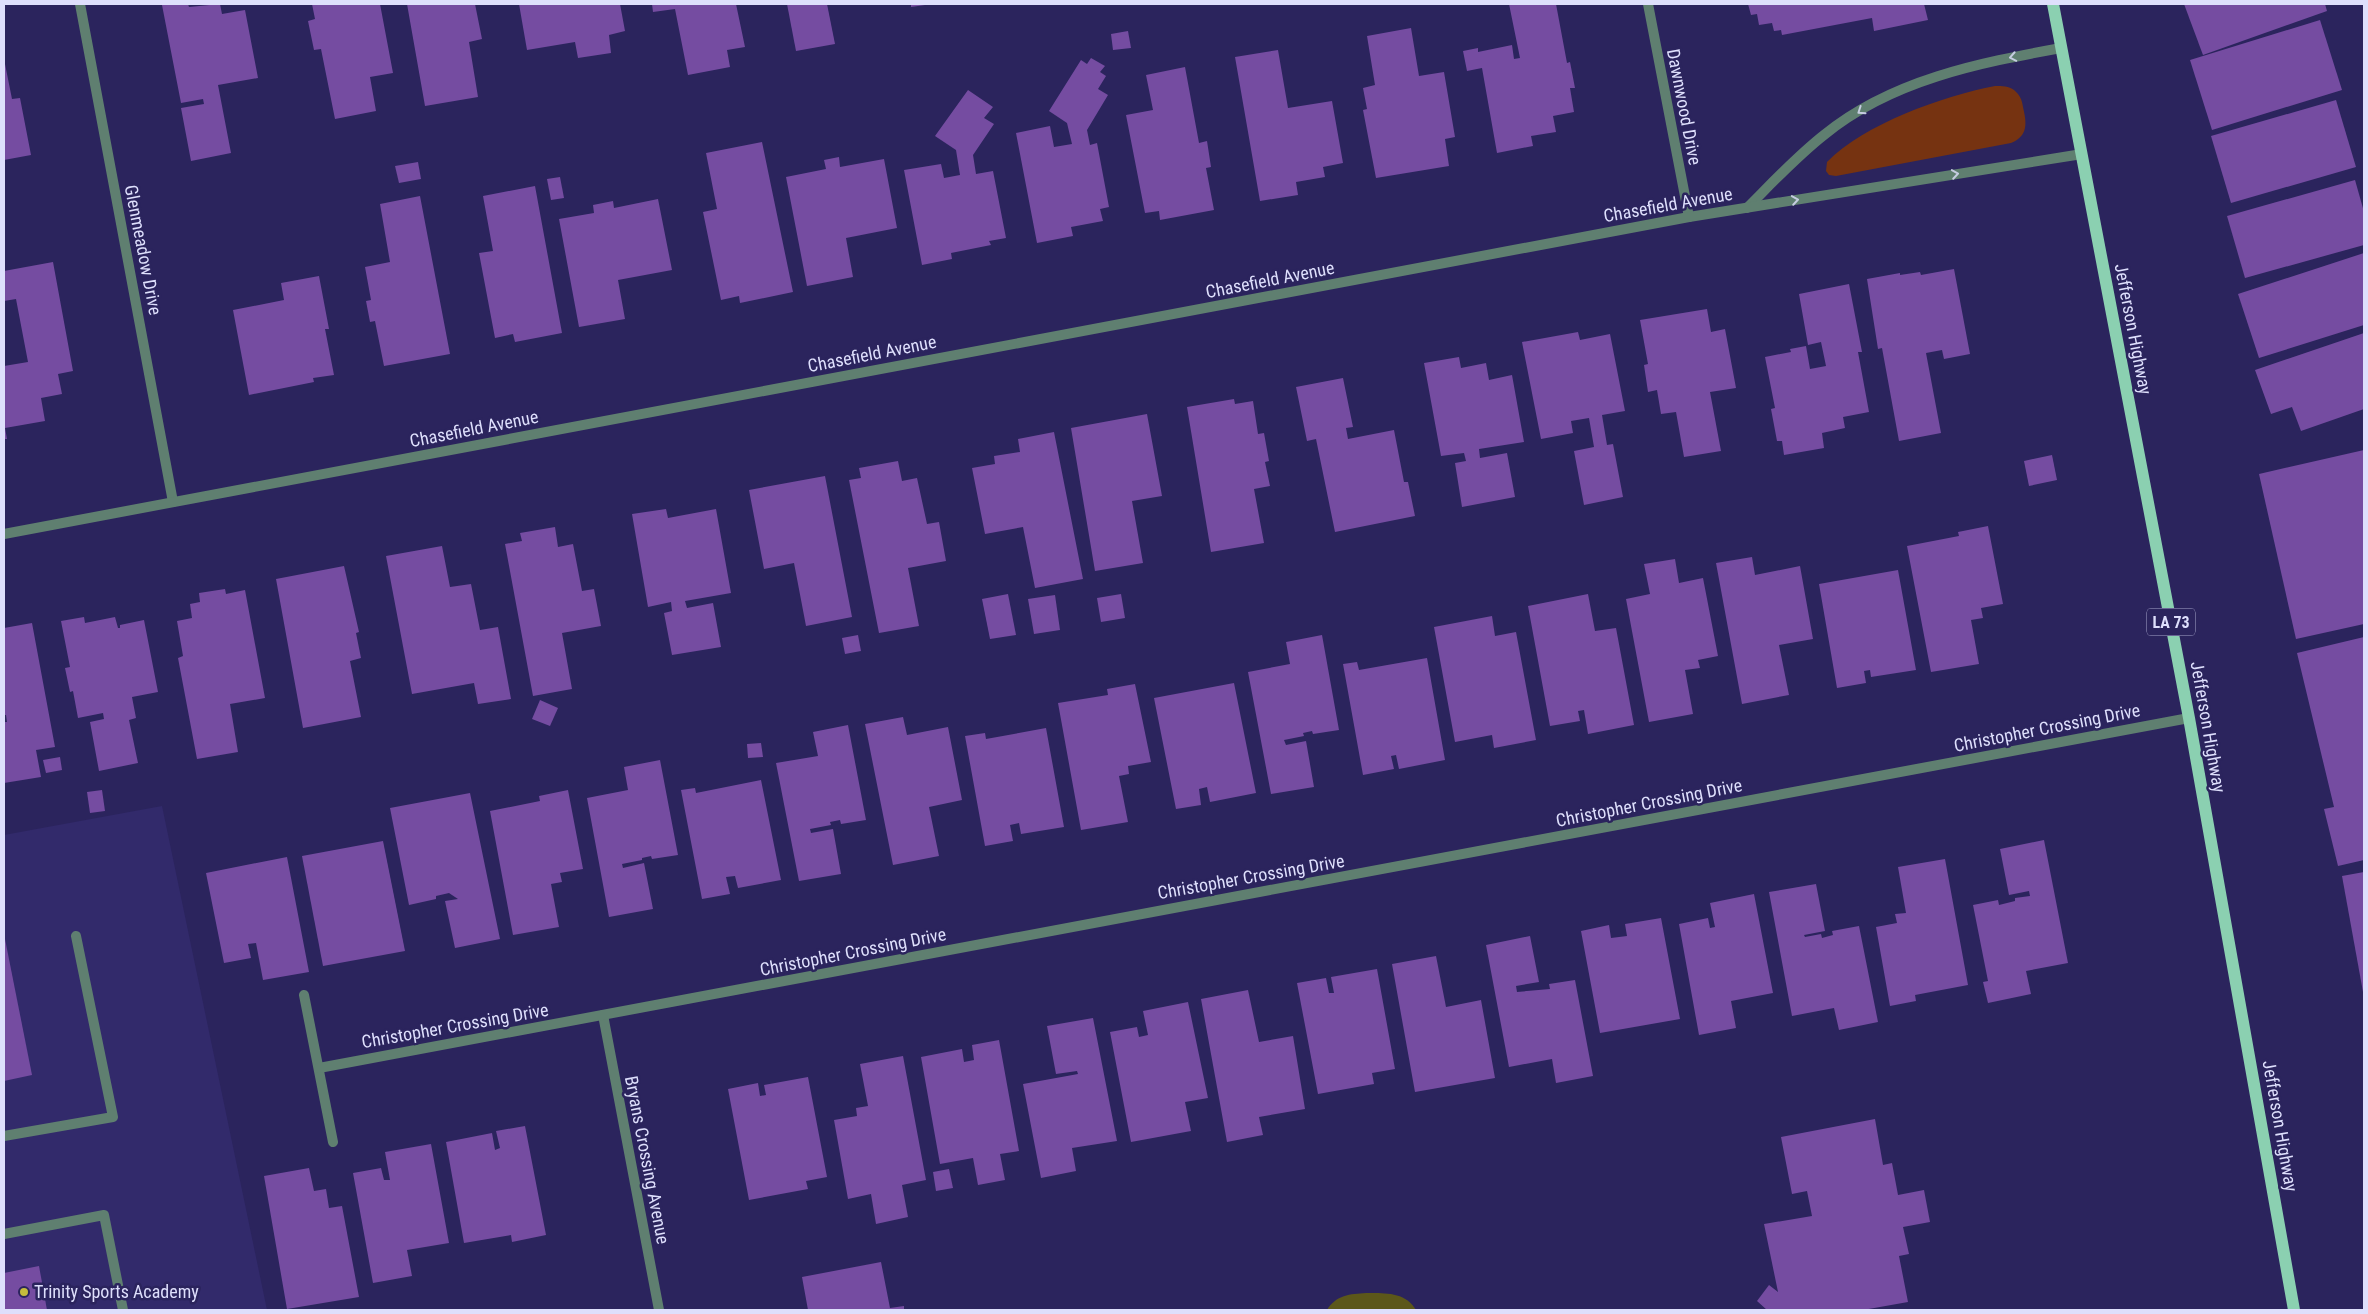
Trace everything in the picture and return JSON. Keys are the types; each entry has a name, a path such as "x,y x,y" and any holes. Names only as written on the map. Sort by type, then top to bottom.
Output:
{"main road":[{"name":"Jefferson Highway","path":"2053,4 2189,718 2294,1310"}],"street":[{"name":"Glenmeadow Drive","path":"80,4 173,502"},
{"name":"Dawnwood Drive","path":"1648,4 1689,217"},
{"name":"Chasefield Avenue","path":"1746,208 1825,134 1869,105 1953,71 1984,62 2061,48"},
{"name":"Chasefield Avenue","path":"4,534 1689,217 2082,154"},
{"name":"Christopher Crossing Drive","path":"318,1068 2189,718"},
{"path":"4,1136 113,1117 76,936"},
{"path":"304,995 333,1142"},
{"name":"Bryans Crossing Avenue","path":"603,1015 659,1310"},
{"path":"4,1234 104,1215 122,1310"}],"shaded area":[{"path":"1995,86 2005,86 2012,89 2018,94 2022,102 2025,129 2017,140 2011,143 1836,176 1829,175 1826,171 1827,162 1843,148 1883,124 1929,104"},
{"path":"162,806 267,1310 4,1310 4,835"},
{"path":"1366,1293 1388,1294 1401,1297 1412,1304 1416,1310 1327,1310 1339,1298"}],"building":[{"path":"188,4 189,7 220,4 222,14 245,10 258,78 218,85 231,153 191,161 181,108 204,104 203,99 181,103 162,5"},
{"path":"312,4 380,4 393,73 370,77 376,111 335,119 321,49 314,50 308,21 315,19"},
{"path":"407,4 475,4 482,39 469,42 478,97 425,106"},
{"path":"519,4 620,4 625,31 609,35 611,53 578,58 575,42 527,50"},
{"path":"652,4 736,4 745,47 727,50 730,67 688,75 675,9 653,12"},
{"path":"787,4 827,4 835,44 796,51"},
{"path":"911,4 925,4 925,5 911,7"},
{"path":"1509,4 1556,4 1567,63 1570,62 1575,88 1570,88 1574,112 1553,116 1556,132 1531,136 1533,146 1497,153 1482,68 1467,71 1463,51 1478,48 1478,52 1512,45 1514,59 1520,58"},
{"path":"1748,4 1924,4 1928,20 1874,31 1872,18 1782,35 1781,30 1774,31 1772,23 1759,25 1757,14 1751,15"},
{"path":"2184,4 2325,4 2327,11 2203,55"},
{"path":"2320,20 2342,90 2212,130 2190,60"},
{"path":"1411,28 1419,76 1444,72 1455,137 1445,139 1449,166 1376,178 1363,110 1367,109 1363,88 1375,85 1367,36"},
{"path":"1128,31 1131,48 1113,50 1111,34"},
{"path":"1278,50 1288,108 1332,101 1343,163 1323,167 1325,177 1296,182 1298,195 1260,201 1235,57"},
{"path":"1091,58 1105,66 1100,72 1106,76 1098,89 1108,95 1087,130 1090,145 1097,143 1109,207 1100,209 1103,221 1071,227 1073,236 1037,243 1016,133 1050,126 1054,147 1072,144 1067,123 1049,111 1081,60 1087,64"},
{"path":"4,59 12,99 20,98 31,155 4,160"},
{"path":"1185,67 1199,143 1207,141 1211,167 1206,168 1214,210 1160,220 1159,211 1145,213 1126,115 1153,110 1146,75"},
{"path":"968,90 993,107 984,118 994,124 973,155 976,174 993,171 1006,238 989,241 991,245 951,253 952,259 922,265 904,170 941,164 944,178 960,175 956,150 935,136"},
{"path":"2336,100 2356,167 2231,203 2211,136"},
{"path":"762,142 793,292 740,303 739,296 721,300 703,212 717,209 706,153"},
{"path":"839,157 840,167 884,159 897,228 846,238 853,277 807,286 786,177 826,169 824,160"},
{"path":"418,162 421,179 399,183 395,166"},
{"path":"560,177 564,198 551,200 547,179"},
{"path":"2355,180 2364,212 2364,245 2245,278 2227,216"},
{"path":"535,186 562,333 515,342 513,334 495,338 479,253 493,251 483,196"},
{"path":"420,196 450,354 384,366 375,321 370,322 366,301 371,300 365,267 390,262 380,204"},
{"path":"658,199 672,270 618,280 625,319 579,327 559,219 594,213 593,205 613,201 614,208"},
{"path":"2364,253 2364,325 2259,358 2238,294"},
{"path":"53,262 73,371 58,374 62,394 41,398 45,421 5,428 7,439 4,439 4,366 28,362 16,299 4,301 4,271"},
{"path":"1954,269 1970,354 1944,359 1942,350 1926,353 1941,433 1899,441 1882,348 1878,349 1867,279 1900,273 1900,275 1920,272 1921,275"},
{"path":"319,276 329,329 325,329 334,375 313,378 314,382 249,395 233,310 284,300 281,283"},
{"path":"1849,284 1862,352 1858,352 1869,412 1843,417 1845,428 1822,433 1824,448 1784,455 1782,441 1777,441 1771,409 1775,408 1765,357 1791,352 1790,349 1806,346 1810,369 1826,366 1821,342 1808,345 1799,294"},
{"path":"1707,309 1711,332 1725,329 1736,388 1710,392 1721,451 1684,457 1676,412 1661,414 1657,390 1648,392 1644,365 1648,364 1640,320"},
{"path":"1578,332 1580,340 1610,334 1625,411 1602,415 1607,445 1613,444 1623,497 1584,505 1574,451 1594,447 1589,418 1571,421 1573,433 1541,439 1522,342"},
{"path":"2364,333 2364,409 2301,431 2292,407 2271,414 2255,370"},
{"path":"1459,357 1461,368 1486,363 1489,380 1512,375 1524,442 1479,449 1480,458 1507,453 1515,497 1462,507 1455,463 1466,461 1464,453 1441,456 1424,363"},
{"path":"1343,378 1353,427 1346,428 1348,439 1394,430 1404,482 1408,482 1415,516 1335,532 1316,439 1307,441 1296,387"},
{"path":"1234,399 1235,404 1253,401 1258,434 1264,433 1269,461 1265,462 1270,486 1254,489 1264,543 1211,552 1187,407"},
{"path":"1147,414 1162,496 1132,501 1143,563 1095,571 1071,428"},
{"path":"1054,432 1083,579 1035,588 1023,527 985,534 972,468 995,464 994,456 1020,452 1018,439"},
{"path":"2364,450 2364,624 2296,639 2259,474"},
{"path":"2052,455 2057,480 2029,486 2024,461"},
{"path":"898,461 902,481 917,478 927,524 939,522 946,561 908,568 919,626 879,633 849,480 861,478 859,468"},
{"path":"825,476 852,617 806,626 794,563 764,569 749,490"},
{"path":"666,509 668,518 716,509 731,593 685,601 687,608 713,603 721,647 672,655 664,613 672,611 671,602 648,607 632,514"},
{"path":"1988,526 2003,604 1981,608 1983,618 1971,620 1979,664 1931,672 1907,546 1959,536 1958,532"},
{"path":"555,527 558,547 573,544 582,591 594,589 601,626 562,633 572,689 533,696 505,544 522,541 520,533"},
{"path":"442,546 450,587 471,584 480,630 498,627 511,699 478,704 474,683 412,694 386,556"},
{"path":"1752,557 1755,575 1800,566 1813,639 1779,645 1789,695 1742,704 1716,563"},
{"path":"1675,559 1679,583 1703,578 1718,656 1698,660 1700,668 1685,670 1693,714 1649,722 1626,599 1650,594 1644,564"},
{"path":"344,566 359,632 356,633 361,658 350,661 361,717 303,728 276,579"},
{"path":"1898,570 1916,670 1871,677 1870,670 1864,671 1866,683 1837,688 1819,584"},
{"path":"225,589 226,594 245,590 265,698 230,704 238,752 197,759 178,658 183,656 177,621 192,618 190,604 200,602 199,593"},
{"path":"1008,594 1016,635 990,639 982,599"},
{"path":"1121,594 1125,618 1101,622 1097,598"},
{"path":"1588,594 1595,631 1616,628 1634,725 1588,734 1584,710 1578,711 1580,721 1550,726 1528,606"},
{"path":"1055,595 1060,630 1034,634 1028,599"},
{"path":"1492,616 1495,636 1516,632 1536,740 1494,748 1492,735 1455,742 1434,627"},
{"path":"84,617 85,623 115,617 118,628 120,628 120,625 144,620 158,692 132,697 136,718 129,720 138,763 99,771 90,722 104,719 103,713 78,718 73,691 70,692 65,668 70,667 61,621"},
{"path":"32,623 55,747 36,750 41,777 4,783 4,722 7,722 6,715 4,715 4,628"},
{"path":"858,635 861,651 845,654 842,638"},
{"path":"1322,635 1339,730 1313,734 1312,731 1303,733 1304,736 1284,740 1286,745 1306,741 1314,787 1271,794 1248,672 1290,664 1286,642"},
{"path":"2364,637 2364,860 2338,866 2324,809 2334,807 2297,653"},
{"path":"1427,658 1445,760 1399,769 1396,755 1391,756 1394,769 1363,775 1343,664 1357,662 1359,670"},
{"path":"1234,683 1256,793 1210,802 1207,787 1199,789 1201,805 1176,809 1154,698"},
{"path":"1135,684 1151,762 1128,766 1129,774 1119,776 1128,822 1081,830 1058,703 1108,695 1107,689"},
{"path":"540,700 558,708 550,726 532,719"},
{"path":"903,717 907,735 948,727 962,800 929,807 939,856 893,865 865,724"},
{"path":"848,725 866,820 841,824 840,820 830,822 831,825 810,829 811,833 833,829 841,874 799,881 776,763 818,756 813,732"},
{"path":"1046,728 1064,827 1021,834 1019,823 1010,825 1013,841 985,846 965,736 985,733 986,739"},
{"path":"761,743 763,757 748,758 747,744"},
{"path":"60,757 62,770 46,773 43,760"},
{"path":"660,760 678,855 652,859 651,856 622,864 623,868 644,863 653,909 609,917 587,798 628,790 624,767"},
{"path":"761,780 781,880 738,888 735,876 726,877 730,894 702,899 681,790 695,788 696,793"},
{"path":"102,790 105,811 90,813 87,792"},
{"path":"568,790 583,869 560,873 562,882 551,884 559,927 513,935 490,811 540,801 539,796"},
{"path":"470,793 500,939 455,948 445,901 458,899 449,893 436,896 436,899 409,905 390,808"},
{"path":"2044,840 2068,963 2026,971 2031,994 1988,1003 1983,982 1988,981 1973,905 1998,900 1999,905 2015,901 2015,898 2030,896 2029,891 2009,895 2000,849"},
{"path":"383,841 405,951 323,966 302,856"},
{"path":"287,857 309,972 263,980 256,943 248,944 251,958 224,963 206,873"},
{"path":"1945,859 1968,985 1915,995 1916,1001 1890,1006 1876,927 1897,923 1895,914 1906,913 1898,867"},
{"path":"2364,872 2364,992 2363,992 2342,876"},
{"path":"1816,884 1825,931 1804,935 1805,937 1821,934 1822,938 1833,935 1832,931 1859,926 1878,1022 1839,1030 1834,1008 1792,1016 1769,892"},
{"path":"1754,894 1773,993 1731,1001 1736,1028 1699,1035 1679,924 1708,918 1710,928 1715,927 1710,903"},
{"path":"1661,918 1680,1019 1600,1033 1581,931 1609,925 1611,938 1627,936 1625,924"},
{"path":"4,934 32,1075 4,1081"},
{"path":"1530,936 1539,982 1516,986 1517,992 1550,989 1549,984 1575,980 1593,1076 1556,1083 1552,1059 1509,1067 1486,945"},
{"path":"1436,956 1446,1007 1481,1000 1495,1078 1415,1092 1392,964"},
{"path":"1377,969 1395,1069 1372,1073 1374,1084 1318,1094 1297,983 1326,978 1329,993 1334,993 1331,977"},
{"path":"1248,990 1259,1042 1293,1036 1305,1109 1259,1117 1263,1135 1227,1142 1201,999"},
{"path":"1188,1002 1208,1098 1185,1102 1191,1131 1131,1142 1110,1032 1137,1027 1139,1037 1148,1035 1143,1011"},
{"path":"1093,1018 1117,1141 1072,1148 1076,1171 1041,1178 1023,1084 1078,1074 1077,1071 1056,1074 1047,1026"},
{"path":"999,1040 1019,1151 1000,1154 1005,1180 978,1185 973,1158 940,1164 921,1057 962,1049 964,1062 974,1060 972,1045"},
{"path":"903,1056 926,1180 902,1185 908,1217 876,1224 871,1194 848,1199 834,1120 857,1116 856,1108 868,1106 860,1064"},
{"path":"808,1077 827,1177 806,1181 808,1189 749,1200 728,1089 758,1083 760,1096 766,1095 764,1085"},
{"path":"1875,1119 1883,1165 1892,1163 1898,1195 1924,1190 1930,1222 1903,1227 1909,1254 1899,1256 1908,1302 1863,1310 1767,1310 1757,1301 1769,1285 1778,1292 1764,1224 1812,1216 1807,1191 1792,1194 1781,1137"},
{"path":"525,1126 546,1235 512,1242 511,1235 464,1243 446,1142 492,1133 495,1150 500,1148 496,1131"},
{"path":"431,1144 449,1243 407,1250 412,1276 373,1283 353,1173 381,1168 384,1180 390,1180 385,1152"},
{"path":"309,1168 314,1191 326,1189 329,1208 342,1206 359,1297 287,1309 264,1176"},
{"path":"949,1169 953,1188 936,1191 933,1172"},
{"path":"881,1262 890,1308 904,1306 904,1310 808,1310 802,1277"},
{"name":"Trinity Sports Academy","path":"39,1266 47,1310 4,1310 4,1273"}],"place":[{"name":"Trinity Sports Academy","path":"24,1292"}]}
